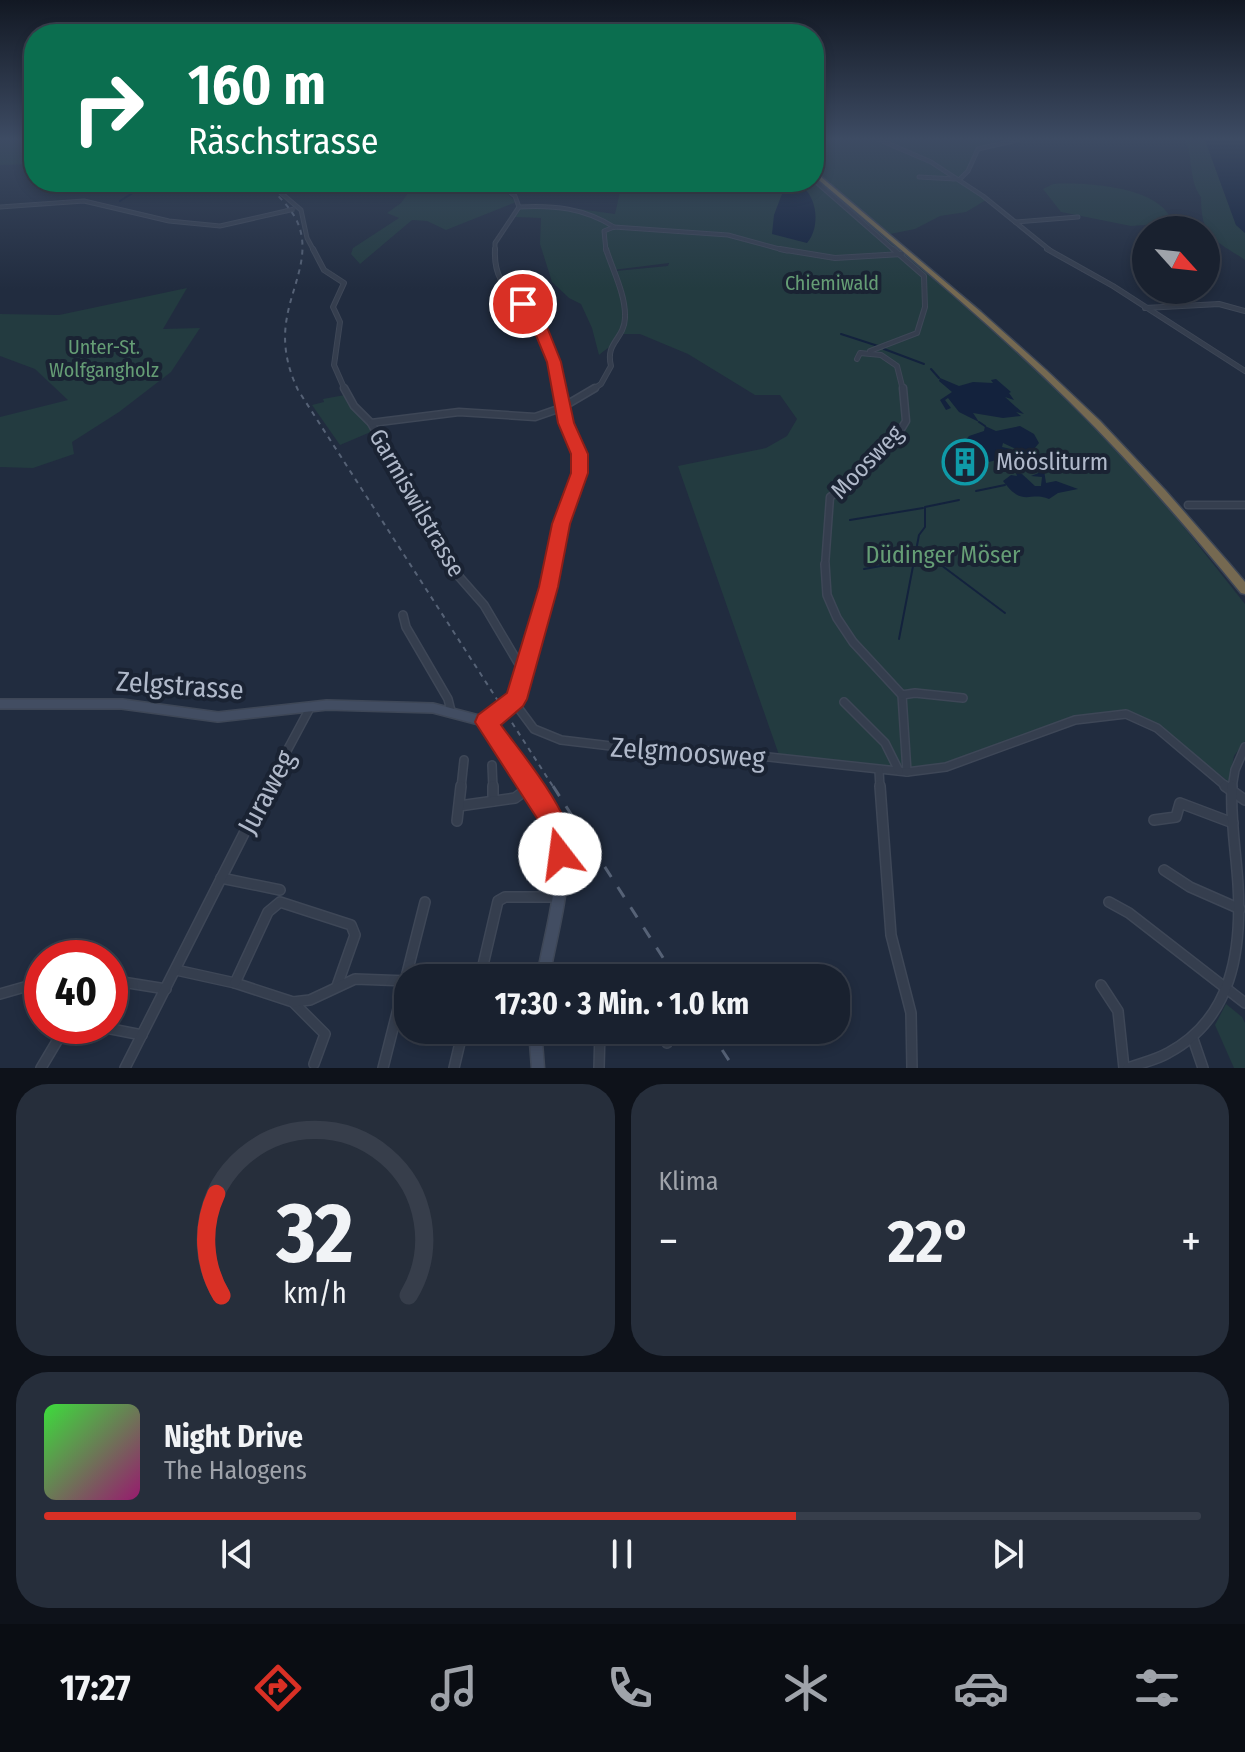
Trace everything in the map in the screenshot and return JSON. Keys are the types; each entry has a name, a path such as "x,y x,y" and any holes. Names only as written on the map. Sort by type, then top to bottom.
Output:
{"highway":[{"path":"834,190 1068,394 1151,480 1245,590"},
{"path":"835,190 1002,329 1080,400 1149,471 1245,581"}],"street":[{"path":"826,190 924,276 923,320 914,335 879,350 860,353 857,359"},
{"path":"971,190 1047,249 1245,371"},
{"path":"0,207 84,201 169,221 220,226 296,208 279,192"},
{"path":"510,192 519,207"},
{"path":"519,207 566,206 589,212 614,227"},
{"path":"519,207 495,243 494,268 502,283 538,322 554,362 568,429 579,454 580,473 561,524 549,587 510,706 486,722 550,817 559,838 555,897 545,964"},
{"name":"Garmiswilstrasse","path":"296,208 302,214 307,238 324,269 344,283 333,305 340,322 334,365 354,406 371,423 450,567 484,605 523,671"},
{"path":"1015,222 1078,217"},
{"path":"371,423 459,412 529,418 564,407 601,384 611,366 608,353 622,332 624,296 602,241 605,230 614,227 732,235 794,253 835,258 868,259 902,254"},
{"path":"1145,308 1219,304 1245,311"},
{"name":"Moosweg","path":"879,350 899,371 906,421 900,431 875,451 858,477 830,497 826,585 830,604 846,631 902,695"},
{"path":"1188,505 1245,505"},
{"path":"403,615 406,627 448,699 451,711"},
{"path":"903,772 902,695 915,693 963,698"},
{"path":"844,702 885,743 903,772"},
{"name":"Zelgstrasse","path":"0,704 122,704 218,717 259,715 311,706 395,705 451,711 486,722"},
{"name":"Juraweg","path":"127,1068 311,706"},
{"name":"Zelgmoosweg","path":"510,706 534,729 561,740 636,749 722,752 903,772 946,767 1075,720 1115,713 1137,717 1157,728 1245,800"},
{"path":"1101,985 1118,1011 1126,1068 1161,1057 1206,1029 1227,988 1238,946 1240,909 1232,792 1237,761 1245,747"},
{"path":"457,821 464,760"},
{"path":"492,765 493,801"},
{"path":"879,770 891,935 911,1013 912,1068"},
{"path":"459,806 515,798 530,787"},
{"path":"515,798 516,808"},
{"path":"1154,820 1176,817 1180,803 1233,823"},
{"path":"1164,870 1190,887 1240,909"},
{"path":"221,878 280,890"},
{"path":"483,964 498,901 505,897 555,897"},
{"path":"235,983 268,912 280,902 351,925 355,935 339,985"},
{"path":"408,964 425,902"},
{"path":"1109,902 1129,913 1245,1003"},
{"path":"176,970 235,983 293,1002 310,1000 339,985 368,979 394,981"},
{"path":"128,983 166,989"},
{"path":"0,994 24,987"},
{"path":"293,1002 325,1034 314,1064"},
{"path":"383,1068 394,1029"},
{"path":"128,1032 142,1035"},
{"path":"1193,1039 1203,1068"},
{"path":"41,1068 55,1044"},
{"path":"454,1068 460,1044"},
{"path":"536,1044 538,1068"},
{"path":"599,1068 600,1044"}],"green space":[{"name":"Düdinger Möser","path":"971,190 986,200 966,212 940,216 915,229 885,235 1036,369 1090,423 1156,492 1245,604 1245,741 1234,756 1229,782 1160,728 1124,711 1061,721 931,768 905,769 779,755 678,466 766,448 787,436 797,419 780,395 755,395 688,354 640,334 623,334 623,328 619,338 599,355 581,304 569,298 552,282 540,244 541,218 515,217 521,209 565,207 615,214 620,192","holes":["669,263 668,266 616,271 625,294 624,309 613,270"]},
{"path":"1044,190 1123,190 1154,201 1168,216 1132,216 1131,226 1061,212"},
{"path":"1197,190 1223,190 1236,225 1245,233 1245,260 1220,244 1220,216 1203,216 1201,197"},
{"path":"409,192 506,192 516,202 446,230 427,221 412,220 360,264 351,254 353,248 399,218 387,213 401,203"},
{"name":"Unter-St. Wolfgangholz","path":"187,288 163,329 200,328 171,372 119,412 72,442 74,454 33,468 0,467 0,417 68,400 35,369 0,356 0,314 59,315"},
{"path":"345,395 373,431 340,445 312,405 324,402 323,399"},
{"path":"1226,1004 1245,1023 1245,1068 1234,1068 1215,1025"}],"water":[{"path":"1223,190 1245,190 1245,233 1236,225"},
{"path":"783,192 807,192 815,209 815,224 807,243 772,234 774,215"},
{"path":"940,378 959,386 973,382 993,383 991,380 996,379 1011,392 1014,400 1005,397 1024,414 1016,412 1021,416 1003,418 973,413 979,422 959,412 948,398 945,400 951,408 946,410 940,400 952,392 939,381"},
{"path":"985,426 996,431 1020,426 1034,434 1039,443 1029,455 1003,443 1002,447 1011,449 1009,452 1016,453 1023,460 997,455 1000,459 989,462 972,448 976,446 968,447 965,441 969,436 984,431"},
{"path":"1032,463 1044,470 1046,483 1056,481 1078,489 1058,493 1049,499 1016,494 1003,481 1011,475 1017,476 1016,473 1022,474 1035,486 1041,486 1042,477 1031,476 1041,472"}],"waterway":[{"path":"120,201 134,192"},
{"path":"841,334 878,346"},
{"path":"884,349 924,364"},
{"path":"931,369 939,378"},
{"path":"979,422 985,426"},
{"path":"1022,461 1030,464"},
{"path":"976,491 1005,485"},
{"path":"899,639 919,535 925,527 925,507 959,500"},
{"path":"850,520 923,508"},
{"path":"917,547 1005,613"},
{"path":"864,569 914,560"}],"railway":[{"path":"274,192 293,214 302,238 301,261 285,336 288,364 298,390 554,788"},
{"path":"553,786 667,964"},
{"path":"718,1044 734,1068"}],"place":[{"name":"Möösliturm","path":"965,462"}],"route":[{"path":"523,304 538,322 554,362 566,423 579,454 580,473 561,524 549,587 516,699 510,707 486,722 550,817 559,838 560,854"}],"park label":[{"name":"Chiemiwald","path":"832,283"}]}
